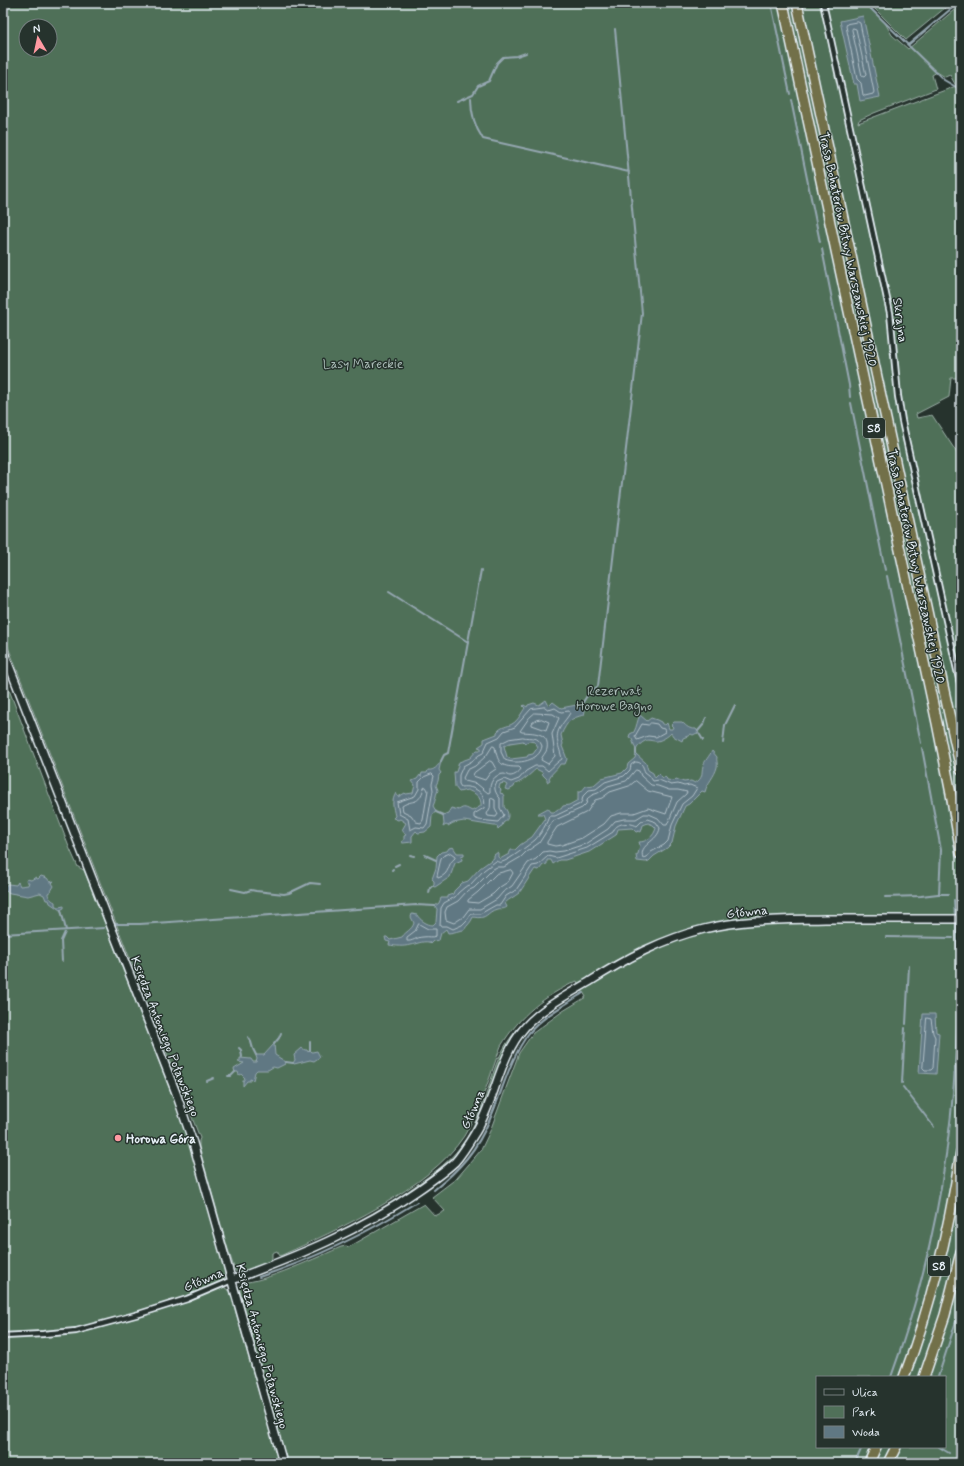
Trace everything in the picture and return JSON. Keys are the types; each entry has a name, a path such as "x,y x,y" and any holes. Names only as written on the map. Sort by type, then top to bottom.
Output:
{"highway":[{"name":"Trasa Bohaterów Bitwy Warszawskiej 1920","path":"783,3 937,723 961,853"},
{"name":"Trasa Bohaterów Bitwy Warszawskiej 1920","path":"797,3 961,770"},
{"name":"S8","path":"904,1376 919,1335 938,1272 961,1152"},
{"name":"S8","path":"924,1376 944,1315 961,1252"},
{"path":"869,1463 876,1448"},
{"path":"888,1463 896,1448"}],"street":[{"name":"Skrajna","path":"824,3 890,313 898,396 902,421 961,688"},
{"name":"Księdza Antoniego Poławskiego","path":"3,650 176,1093 193,1143 283,1463"},
{"name":"Główna","path":"3,1336 76,1331 140,1314 187,1299 232,1280 292,1258 340,1236 395,1207 442,1174 467,1147 478,1128 507,1054 524,1028 552,1005 612,968 641,952 670,939 692,932 739,922 793,920 961,919"}],"green space":[{"path":"3,3 866,3 885,23 892,35 908,49 961,4 961,378 951,378 949,397 916,414 917,418 932,415 961,459 961,1463 287,1463 240,1291 240,1286 243,1282 277,1274 341,1247 349,1247 424,1204 435,1216 445,1211 432,1197 457,1178 481,1150 490,1131 519,1053 533,1033 563,1011 586,997 579,985 524,1024 515,1035 502,1059 483,1109 472,1132 463,1147 449,1163 390,1205 339,1232 285,1257 338,1232 373,1213 406,1193 447,1161 467,1138 477,1118 502,1051 510,1038 519,1027 541,1007 578,984 577,981 543,1000 516,1025 508,1035 501,1046 480,1104 470,1126 464,1136 448,1155 428,1173 380,1206 328,1234 280,1256 277,1251 272,1253 272,1259 260,1267 243,1272 235,1271 199,1147 200,1138 3,634","holes":["937,72 945,77 950,75 956,86 858,123 859,120 874,113 936,89 932,75"]},
{"path":"869,3 951,3 906,40"},
{"path":"3,674 69,847 78,867 84,870 174,1100 194,1159 224,1269 225,1278 223,1280 225,1288 230,1291 279,1463 3,1463"}],"water":[{"path":"863,16 880,97 860,101 857,84 854,84 840,21"},
{"path":"546,700 549,706 553,702 561,708 582,704 583,702 584,704 582,706 585,711 584,715 572,719 565,727 561,735 562,746 567,759 565,764 560,764 550,776 550,780 547,782 547,779 542,772 536,769 524,780 515,784 514,787 509,790 505,789 507,785 504,783 500,784 499,788 501,790 501,794 502,793 504,796 504,807 507,811 508,817 498,829 497,826 464,821 443,827 443,815 448,813 451,808 459,810 465,808 472,811 481,806 479,798 475,794 467,790 459,792 455,787 454,772 456,772 459,762 470,758 477,750 481,750 481,748 478,747 484,743 484,739 497,734 497,732 501,729 514,723 525,708 523,706 524,705 527,707 528,705 534,703 539,705","holes":["523,741 525,743 529,741 535,742 538,747 533,754 528,755 527,757 511,759 507,757 504,746 510,743"]},
{"path":"640,715 647,721 651,718 665,725 667,723 669,729 672,729 673,727 671,725 674,722 682,722 692,729 696,729 700,735 697,733 693,735 691,734 683,738 682,741 673,736 671,733 659,741 645,741 636,750 632,739 629,737 630,734 634,732"},
{"path":"712,751 717,757 717,767 705,792 702,791 685,806 676,826 672,843 649,861 637,861 636,855 638,854 640,845 639,842 650,838 654,834 656,828 648,823 643,825 641,832 636,832 632,828 618,829 616,835 589,852 565,860 559,860 553,864 551,860 547,860 547,864 543,865 539,870 535,869 519,893 505,903 507,907 493,910 484,917 473,917 464,930 448,933 446,929 441,933 439,940 433,941 430,944 429,942 424,942 407,946 397,946 389,945 390,942 386,941 385,937 390,940 402,937 410,929 414,923 411,917 412,914 417,915 426,923 433,925 436,922 437,909 435,906 439,903 441,898 447,898 447,896 453,894 462,883 468,881 480,868 494,858 494,855 498,852 498,857 500,859 532,837 545,819 543,814 537,814 548,808 551,812 554,812 561,809 563,806 569,805 578,800 578,792 581,792 586,786 594,785 602,778 622,773 627,768 628,764 635,758 636,754 646,763 648,770 653,773 655,778 659,774 667,780 674,781 676,779 684,782 691,781 695,783 701,777 704,764"},
{"path":"441,761 439,770 441,773 436,785 438,790 433,806 436,811 432,816 431,827 425,832 418,833 416,831 412,836 412,842 403,843 401,842 404,840 404,836 406,835 402,830 406,823 400,819 398,820 393,818 395,816 393,804 394,796 396,793 398,797 405,793 413,793 415,785 412,781 417,779 420,775 421,777 422,773 427,773 428,770 434,769"},
{"path":"453,847 457,853 464,853 464,855 461,856 462,860 455,863 450,877 435,887 432,886 434,885 434,881 432,879 436,868 437,856 441,852 447,851 449,848"},
{"path":"41,876 47,878 50,882 54,881 52,883 54,886 48,893 49,896 55,902 55,905 59,907 64,906 64,908 60,910 50,903 49,900 46,900 44,895 40,893 28,896 10,893 3,890 4,886 8,884 16,885 18,882 20,886 28,885 29,882 26,881 27,879 31,880 36,877 38,879"},
{"path":"923,1014 935,1014 936,1032 939,1033 936,1074 919,1073"},
{"path":"274,1044 275,1055 286,1062 285,1064 268,1070 257,1070 253,1080 250,1079 250,1081 247,1081 243,1086 243,1081 245,1078 241,1074 239,1075 238,1072 235,1072 234,1069 244,1063 238,1062 240,1061 240,1058 251,1059 253,1062 256,1062 256,1055 264,1055"},
{"path":"302,1048 308,1052 310,1050 312,1052 317,1051 320,1057 314,1061 310,1060 294,1064 294,1055"}],"waterway":[{"path":"771,3 790,94"},
{"path":"865,3 908,45 958,3"},
{"path":"583,702 589,693 598,686 642,313 615,29"},
{"path":"908,45 944,80 961,90"},
{"path":"457,101 473,94 478,86 489,81 497,63 503,57 517,56 526,53"},
{"path":"471,98 474,120 483,139 629,172"},
{"path":"791,100 820,242"},
{"path":"822,249 849,385 850,397"},
{"path":"851,403 885,570"},
{"path":"441,761 444,755 448,753 481,570"},
{"path":"887,576 921,743"},
{"path":"389,592 468,642"},
{"path":"723,743 725,725 735,705"},
{"path":"698,731 704,724 706,718"},
{"path":"700,735 703,740"},
{"path":"922,748 941,850 939,894 949,894"},
{"path":"436,812 443,815"},
{"path":"410,855 414,856"},
{"path":"425,855 436,860"},
{"path":"395,866 399,864"},
{"path":"231,889 245,892 251,890 284,894 310,883 320,884"},
{"path":"429,893 432,886"},
{"path":"885,897 938,894"},
{"path":"954,900 955,917"},
{"path":"114,924 140,924 416,905 435,906"},
{"path":"61,910 66,930 61,941 62,961"},
{"path":"891,1376 925,1266 937,1210 946,1152 953,1095 957,1037 958,979 956,921"},
{"path":"3,934 104,928"},
{"path":"886,937 953,938"},
{"path":"906,1024 909,966"},
{"path":"434,1190 460,1166 473,1150 485,1130 512,1064 522,1043 529,1033 547,1016 583,993"},
{"path":"902,1083 905,1028"},
{"path":"274,1044 281,1033"},
{"path":"248,1037 256,1055"},
{"path":"310,1042 310,1050"},
{"path":"239,1048 241,1050 242,1057"},
{"path":"286,1062 293,1063"},
{"path":"228,1076 231,1076 235,1072"},
{"path":"207,1081 214,1078"},
{"path":"903,1087 934,1127"},
{"path":"259,1277 320,1254 360,1235 417,1202"},
{"path":"938,1376 961,1306"},
{"path":"855,1463 862,1448"},
{"path":"941,1448 949,1453"}],"place":[{"name":"Horowa Góra","path":"118,1138"}],"park label":[{"name":"Lasy Mareckie","path":"363,363"},
{"name":"Rezerwat Horowe Bagno","path":"614,698"}]}
